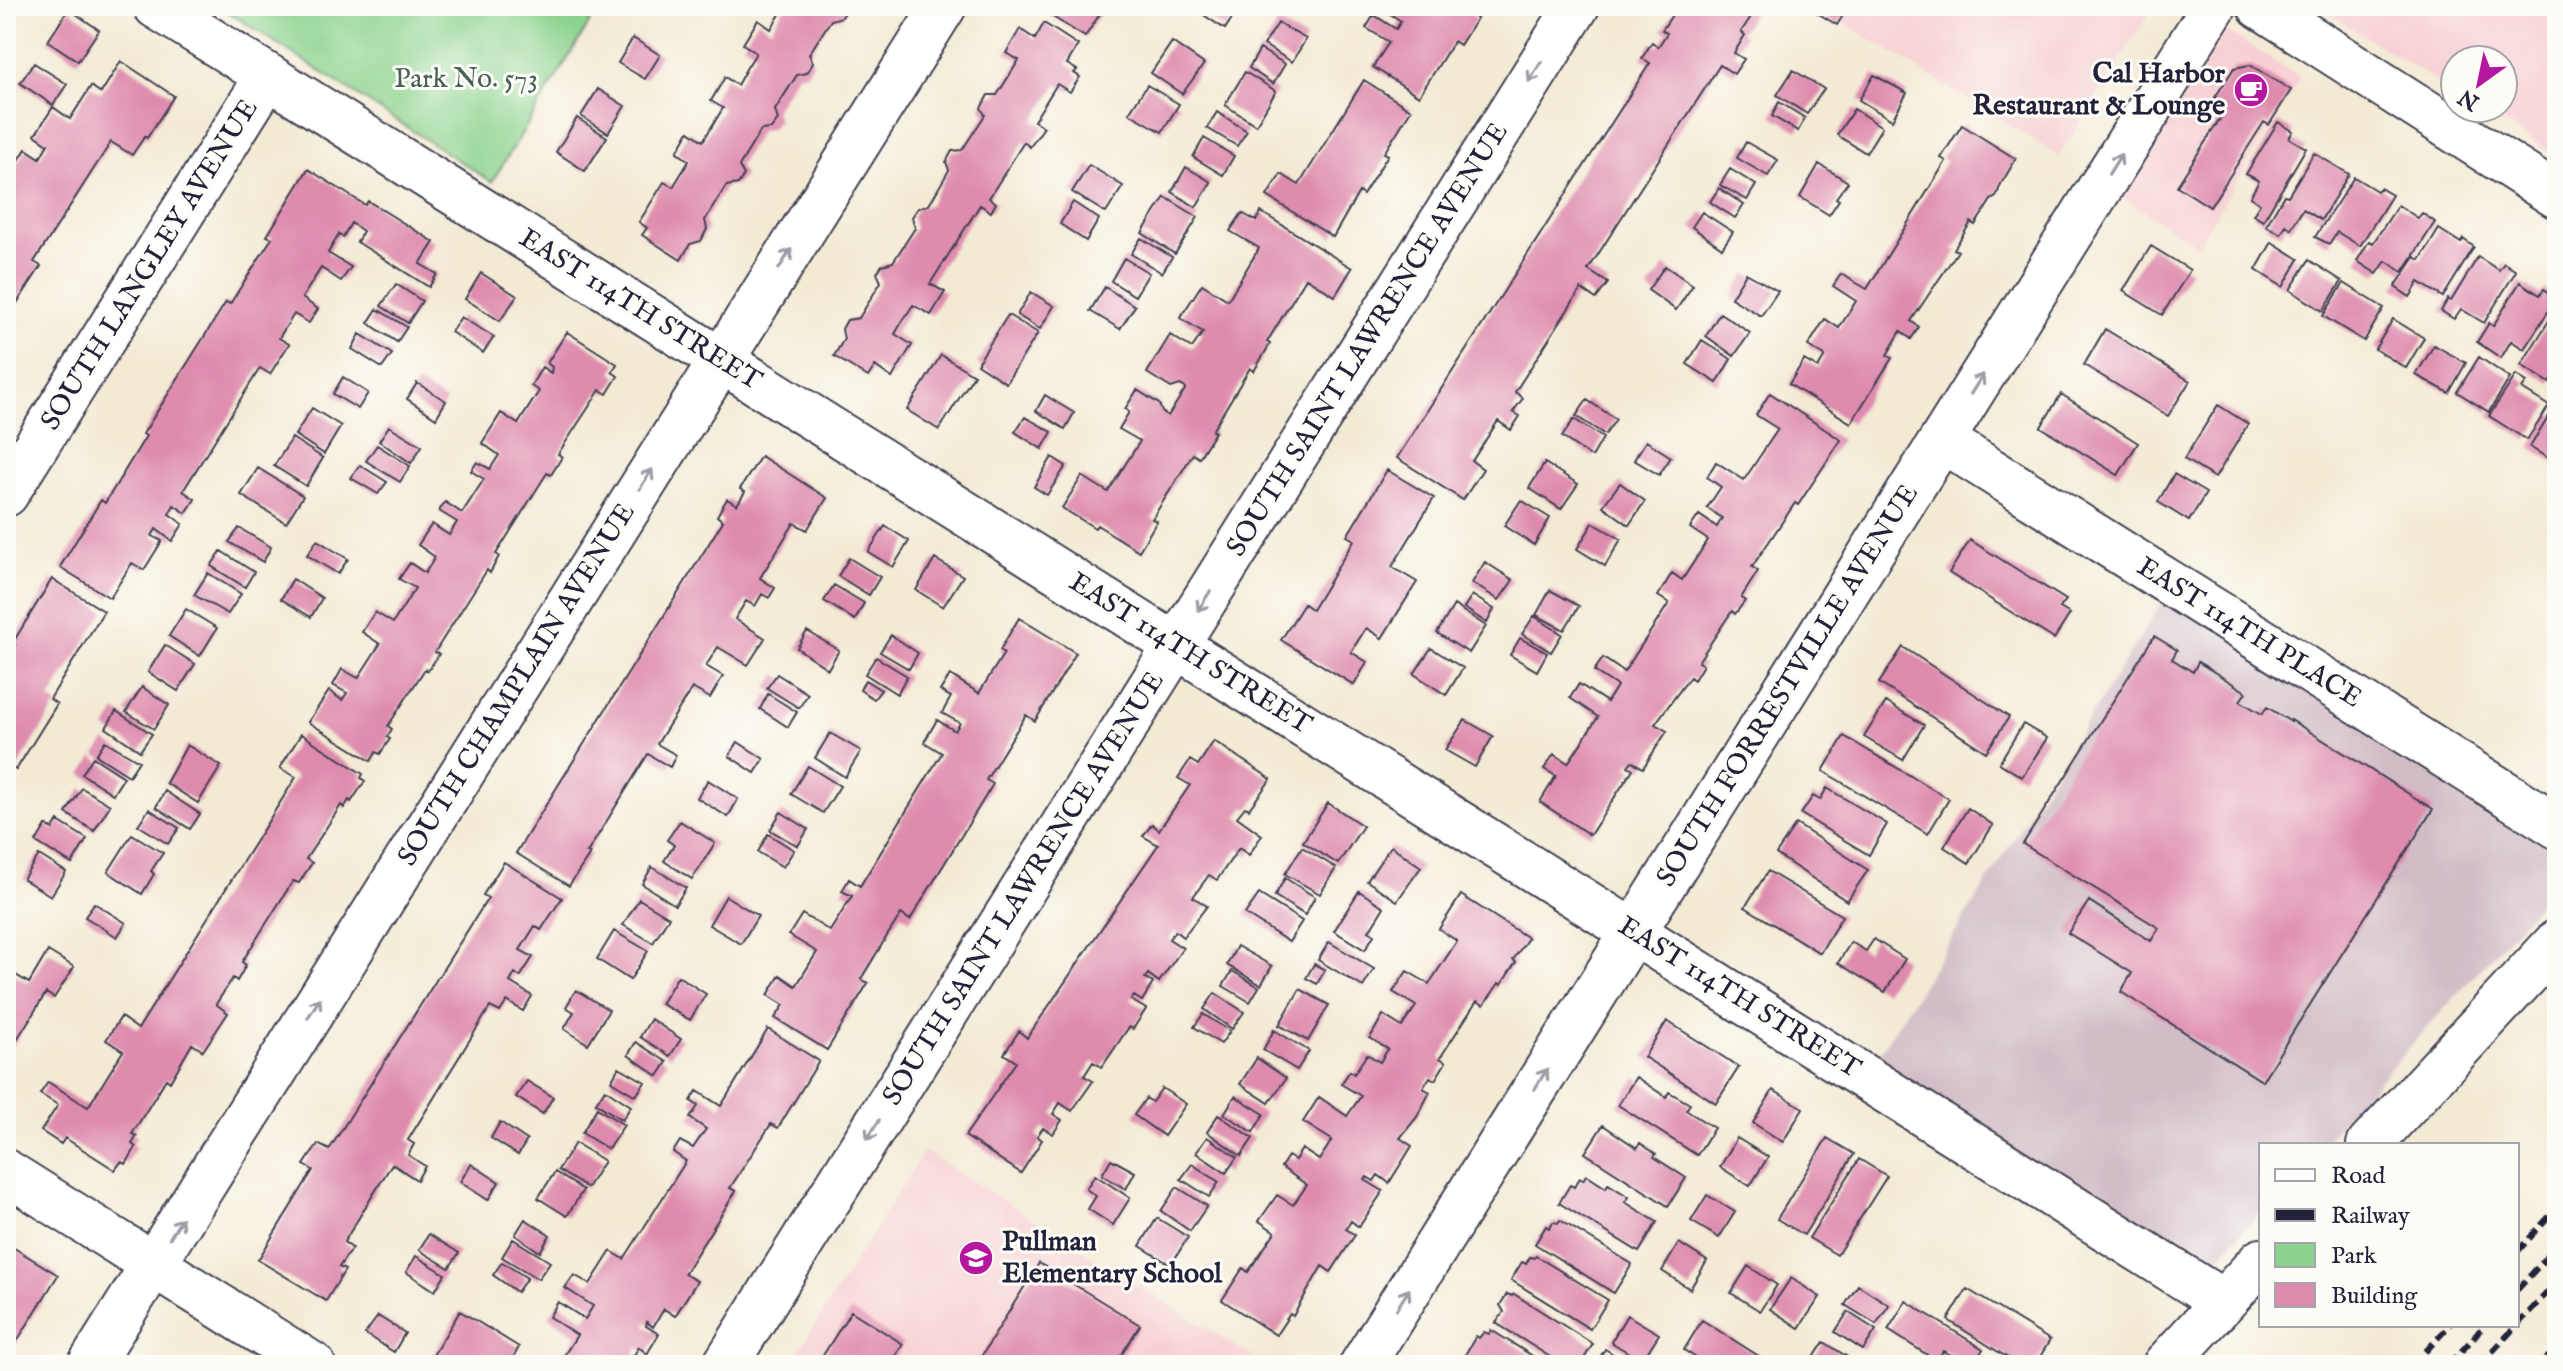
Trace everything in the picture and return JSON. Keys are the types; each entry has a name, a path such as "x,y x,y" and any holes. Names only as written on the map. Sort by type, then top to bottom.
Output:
{"street":[{"name":"EAST 114TH STREET","path":"156,6 2223,1302"},
{"name":"SOUTH CHAMPLAIN AVENUE","path":"90,1365 944,6"},
{"name":"SOUTH SAINT LAWRENCE AVENUE","path":"725,1365 1577,6"},
{"name":"SOUTH FORRESTVILLE AVENUE","path":"1362,1365 2214,6"},
{"path":"2260,6 2557,196"},
{"name":"SOUTH LANGLEY AVENUE","path":"6,494 268,76"},
{"name":"EAST 114TH PLACE","path":"1942,440 2557,826"},
{"path":"2371,1143 2557,942"},
{"path":"6,1172 313,1365"},
{"path":"2165,1365 2259,1263"}],"shaded area":[{"path":"1817,6 2154,6 2059,156"},
{"path":"2317,6 2557,6 2557,157 2504,124 2519,124 2519,44 2439,44 2439,83"},
{"path":"2226,31 2301,78 2197,245 2121,197"},
{"path":"2169,591 2557,835 2557,884 2323,1143 2259,1143 2259,1213 2195,1284 1866,1075"},
{"name":"Pullman Elementary School","path":"924,1151 1265,1365 790,1365"}],"green space":[{"name":"Park No. 573","path":"219,6 600,6 492,182"}],"building":[{"path":"785,6 848,8 842,17 831,20 809,54 813,63 807,73 797,75 775,110 778,120 771,129 761,130 739,166 744,175 738,184 726,186 705,220 707,229 701,241 690,244 681,260 642,235 647,228 639,222 664,182 673,187 689,161 677,152 689,131 703,141 723,108 711,101 725,77 737,85 756,53 743,44 758,20 771,29"},
{"path":"1053,6 1105,6 1085,37 1048,14"},
{"path":"1194,6 1240,6 1225,29"},
{"path":"1378,6 1478,6 1472,15 1477,18 1460,45 1454,41 1419,96 1373,67 1389,42 1366,28 1374,15 1396,29 1401,21"},
{"path":"1678,6 1758,6 1741,32 1745,35 1734,53 1744,59 1734,74 1720,65 1588,270 1608,283 1596,299 1581,289 1515,392 1523,398 1513,412 1520,416 1511,430 1498,421 1472,461 1483,469 1463,500 1397,458 1650,63 1642,58 1652,42 1658,47 1667,33 1662,30"},
{"path":"1806,6 1849,6 1837,25"},
{"path":"69,9 99,30 78,61 48,41"},
{"path":"1044,23 1078,45 1067,64 1077,70 1074,73 1080,77 1070,92 1057,84 1034,121 1044,127 1030,147 1024,142 989,198 996,203 991,212 980,205 940,268 930,284 945,292 931,315 913,305 902,322 895,334 912,345 892,378 875,366 868,377 834,356 844,339 842,329 847,320 859,318 881,282 877,273 882,265 893,262 915,228 912,217 918,208 929,205 949,170 946,162 952,151 962,150 985,115 981,108 988,95 997,95 1019,60 1006,53 1020,29 1035,39"},
{"path":"1278,23 1306,39 1292,62 1264,45"},
{"path":"633,38 660,55 645,79 618,63"},
{"path":"1172,42 1204,64 1182,94 1151,73"},
{"path":"1260,49 1285,64 1273,84 1249,68"},
{"path":"121,61 174,96 132,155 111,142 34,262 41,266 6,320 6,201 14,189 6,181 26,149 40,158 48,144 35,135 53,107 70,119 91,86 101,93"},
{"path":"34,63 67,84 53,105 20,83"},
{"path":"2250,65 2291,90 2269,125 2264,122 2210,207 2177,186 2220,119 2207,110 2234,68"},
{"path":"1793,70 1824,89 1807,114 1777,95"},
{"path":"1245,72 1276,91 1256,125 1225,105"},
{"path":"1874,75 1907,93 1892,120 1859,100"},
{"path":"1364,80 1411,110 1384,153 1388,155 1363,195 1359,192 1333,237 1267,196 1281,174 1299,185"},
{"path":"1147,85 1179,104 1162,132 1129,113"},
{"path":"598,89 625,106 608,133 581,116"},
{"path":"1779,102 1805,118 1798,131 1772,116"},
{"path":"1854,109 1882,127 1866,153 1837,135"},
{"path":"1217,112 1247,131 1237,146 1207,128"},
{"path":"577,118 607,137 585,171 556,152"},
{"path":"2278,122 2293,131 2289,138 2306,148 2263,221 2253,215 2260,204 2250,197 2259,181 2246,174"},
{"path":"1962,125 2016,159 1996,197 1975,225 1971,222 1954,249 1958,251 1911,321 1919,327 1911,339 1901,331 1887,355 1892,358 1851,423 1789,384 1804,360 1818,368 1825,356 1808,346 1825,319 1839,328 1856,301 1833,286 1841,274 1867,289 1946,161 1941,158"},
{"path":"1204,138 1234,156 1223,175 1193,157"},
{"path":"1746,142 1778,160 1768,176 1737,158"},
{"path":"2314,153 2349,174 2321,220 2303,209 2291,229 2286,225 2281,234 2266,226"},
{"path":"1819,164 1848,182 1836,198 1839,200 1829,215 1800,197"},
{"path":"1089,165 1123,186 1106,213 1072,192"},
{"path":"1186,167 1211,182 1196,207 1172,192"},
{"path":"308,169 365,205 368,201 434,242 420,264 437,274 429,287 357,242 363,231 351,223 343,237 339,234 328,253 351,267 341,281 321,268 302,298 318,309 309,323 294,314 279,338 289,344 270,374 260,368 183,491 195,499 186,513 174,505 169,514 183,524 172,541 156,529 152,536 162,541 144,570 132,563 110,598 60,567 101,500 105,503 146,436 143,434 226,302 230,304 272,238 267,236"},
{"path":"1730,169 1756,185 1747,200 1720,185"},
{"path":"2354,177 2377,191 2380,188 2392,195 2360,246 2337,232 2329,244 2315,237"},
{"path":"1719,188 1744,205 1735,218 1710,202"},
{"path":"1165,197 1198,217 1175,254 1142,233"},
{"path":"1073,202 1099,219 1086,241 1060,224"},
{"path":"2398,205 2418,218 2422,213 2435,222 2403,272 2386,261 2377,274 2357,261"},
{"path":"1261,212 1352,268 1335,296 1306,278 1267,342 1270,344 1254,371 1250,368 1199,458 1193,454 1152,519 1157,521 1139,551 1062,508 1082,476 1108,492 1140,441 1119,429 1129,412 1125,409 1137,390 1159,404 1168,416 1186,388 1180,385 1171,388 1147,373 1170,335 1192,348 1203,332 1180,318 1202,284 1228,300 1259,248 1230,231 1242,213 1256,221"},
{"path":"1702,212 1733,232 1722,248 1692,227"},
{"path":"2439,229 2474,247 2443,297 2419,282 2410,297 2395,287 2415,257 2420,260"},
{"path":"1141,238 1172,257 1162,273 1131,254"},
{"path":"2272,242 2299,259 2283,287 2256,270"},
{"path":"2151,246 2190,270 2162,315 2123,291"},
{"path":"2478,257 2499,270 2504,263 2516,271 2484,323 2461,309 2454,319 2441,311 2448,299 2451,301"},
{"path":"1124,258 1149,273 1135,296 1111,281"},
{"path":"2309,260 2342,281 2323,311 2290,290"},
{"path":"1665,266 1693,285 1676,310 1648,290"},
{"path":"481,273 517,296 500,321 465,299"},
{"path":"1746,273 1778,291 1761,316 1731,298"},
{"path":"2520,282 2540,295 2544,289 2557,298 2524,349 2511,341 2501,358 2477,342 2489,323 2493,326"},
{"path":"2344,283 2384,308 2364,341 2323,316"},
{"path":"396,284 422,301 408,323 381,306"},
{"path":"1105,287 1135,306 1120,329 1090,311"},
{"path":"1031,292 1054,306 1040,329 1017,315"},
{"path":"2557,308 2557,371 2550,383 2521,365"},
{"path":"377,309 407,327 397,342 368,323"},
{"path":"1720,313 1750,333 1734,356 1706,336"},
{"path":"1008,315 1038,333 1006,383 977,364"},
{"path":"461,317 494,337 483,353 451,332"},
{"path":"2393,319 2424,338 2406,368 2375,349"},
{"path":"2105,329 2190,381 2168,416 2084,365"},
{"path":"567,332 617,364 612,372 618,376 607,394 600,390 558,454 562,457 551,475 547,473 496,554 499,556 490,573 487,570 435,652 439,654 428,671 425,669 388,726 392,729 387,737 390,739 371,761 308,722 329,691 342,700 347,693 333,685 342,669 358,678 380,644 362,632 375,612 393,623 415,588 399,579 410,563 425,573 435,557 418,545 432,524 449,535 457,522 439,511 445,502 462,513 484,479 471,471 477,462 490,469 499,455 482,443 501,413 518,424 539,391 531,386 542,367 551,373 552,367 547,363"},
{"path":"360,334 392,354 382,368 352,349"},
{"path":"1702,340 1731,359 1717,383 1687,364"},
{"path":"2434,345 2466,363 2449,393 2416,375"},
{"path":"941,355 974,375 939,430 907,410"},
{"path":"2479,357 2510,378 2489,412 2457,392"},
{"path":"2516,375 2527,382 2522,389 2549,406 2527,440 2489,416"},
{"path":"343,377 368,393 358,409 333,394"},
{"path":"417,383 446,401 436,418 407,399"},
{"path":"1770,393 1841,440 1752,567 1758,571 1741,598 1745,601 1735,614 1732,611 1698,662 1703,665 1694,680 1690,677 1655,724 1667,731 1643,768 1632,761 1628,766 1633,769 1590,835 1540,802 1556,776 1544,769 1554,754 1568,763 1598,717 1570,698 1579,684 1607,702 1617,686 1594,671 1603,658 1624,672 1669,603 1658,596 1672,573 1682,580 1708,540 1690,528 1699,515 1717,527 1722,518 1707,508 1721,487 1707,477 1716,462 1744,480 1778,429 1756,415"},
{"path":"2061,394 2138,443 2118,475 2041,427"},
{"path":"1045,395 1074,413 1065,429 1036,411"},
{"path":"1587,400 1616,419 1605,435 1576,416"},
{"path":"2218,405 2248,424 2215,478 2184,459"},
{"path":"312,408 341,426 324,454 295,435"},
{"path":"2551,413 2557,417 2557,464 2530,447"},
{"path":"1025,417 1052,432 1042,449 1015,432"},
{"path":"1574,419 1603,438 1592,457 1562,437"},
{"path":"389,426 422,446 411,463 379,441"},
{"path":"292,438 323,458 306,486 274,466"},
{"path":"1646,441 1671,457 1659,475 1634,460"},
{"path":"377,445 410,466 400,482 366,461"},
{"path":"761,456 827,498 807,530 794,523 760,578 775,588 769,598 762,594 755,606 746,601 735,619 765,638 748,665 718,647 706,666 723,676 710,698 692,688 657,744 676,755 670,767 648,754 569,886 516,853 723,521 717,516 722,507 727,499 737,505 745,492 740,489"},
{"path":"1052,457 1066,466 1047,495 1034,487"},
{"path":"1545,463 1578,484 1561,509 1529,488"},
{"path":"360,465 387,482 378,494 351,478"},
{"path":"258,468 303,496 286,523 241,495"},
{"path":"1387,470 1434,498 1392,567 1417,582 1382,638 1366,628 1351,652 1367,662 1354,685 1281,640 1304,604 1312,610 1354,540 1347,536"},
{"path":"2174,474 2206,493 2189,521 2158,502"},
{"path":"1620,483 1645,501 1629,525 1603,506"},
{"path":"1521,500 1550,518 1534,545 1504,526"},
{"path":"1593,523 1621,539 1605,566 1577,549"},
{"path":"885,526 909,541 893,567 868,552"},
{"path":"239,528 271,547 263,562 229,542"},
{"path":"317,540 348,559 338,574 307,555"},
{"path":"1970,540 2066,600 2060,608 2070,614 2054,639 1949,573"},
{"path":"221,551 254,572 245,587 211,566"},
{"path":"849,558 880,577 869,595 838,576"},
{"path":"935,559 963,576 943,607 916,590"},
{"path":"1485,562 1513,580 1499,600 1472,583"},
{"path":"208,573 241,594 228,614 194,595"},
{"path":"52,579 104,611 50,699 57,704 16,770 6,763 6,660 15,645 12,644"},
{"path":"293,579 322,598 311,617 281,599"},
{"path":"834,585 864,603 855,620 824,601"},
{"path":"1550,590 1579,606 1564,630 1536,615"},
{"path":"1472,595 1494,609 1487,623 1464,608"},
{"path":"1454,605 1486,626 1469,653 1437,633"},
{"path":"186,609 217,628 200,656 169,636"},
{"path":"1534,616 1562,634 1551,652 1522,634"},
{"path":"1019,618 1076,653 1035,721 1026,715 986,780 993,784 910,920 901,914 887,936 861,979 868,983 827,1050 775,1018 784,1005 768,995 780,975 796,986 817,952 789,935 802,914 830,931 852,896 842,891 849,879 860,886 942,753 924,742 937,720 955,731 960,723 942,713 951,697 940,691 950,675 979,693 1004,653 1000,650"},
{"path":"807,631 839,650 828,669 797,648"},
{"path":"891,635 918,653 909,669 880,652"},
{"path":"2154,636 2177,650 2172,659 2193,672 2198,662 2246,692 2240,701 2262,714 2267,707 2291,720 2433,809 2262,1081 2121,992 2132,973 2068,933 2089,901 2151,941 2159,928 2023,844"},
{"path":"1520,638 1547,653 1537,671 1510,655"},
{"path":"165,645 195,664 178,691 148,672"},
{"path":"1903,647 2009,717 1986,752 1879,683"},
{"path":"1431,648 1463,668 1446,695 1414,674"},
{"path":"876,657 907,676 897,694 865,674"},
{"path":"777,674 808,694 799,708 767,688"},
{"path":"865,680 881,690 874,699 860,690"},
{"path":"142,687 169,705 154,729 126,712"},
{"path":"768,694 797,712 788,727 760,709"},
{"path":"1886,702 1924,725 1903,760 1864,737"},
{"path":"116,711 152,734 140,751 106,728"},
{"path":"1465,720 1493,736 1475,767 1445,750"},
{"path":"2023,724 2047,738 2022,777 1999,763"},
{"path":"830,733 861,751 845,777 815,758"},
{"path":"301,734 363,774 361,778 365,781 351,802 349,800 344,808 341,805 306,859 312,863 299,883 293,881 242,962 246,965 237,981 233,978 216,1004 228,1013 203,1051 192,1044 170,1082 166,1079 132,1134 137,1136 132,1144 136,1147 126,1164 121,1162 115,1170 65,1138 61,1144 41,1131 58,1105 40,1094 48,1082 88,1107 123,1051 106,1040 121,1017 138,1029 296,777 280,768"},
{"path":"1844,736 1949,799 1928,834 1823,771"},
{"path":"105,741 139,761 129,776 96,755"},
{"path":"1214,741 1271,779 1249,809 1245,807 1237,817 1262,835 1249,855 1239,848 1217,880 1209,875 1193,897 1207,906 1183,937 1175,931 1169,939 1183,948 1159,982 1148,974 1145,978 1153,983 1142,1001 1134,996 1131,1000 1146,1009 1133,1029 1129,1027 1102,1067 1093,1062 1084,1076 1093,1081 1072,1111 1060,1103 1053,1114 1062,1120 1053,1134 1043,1128 1037,1136 1042,1140 1021,1173 965,1136 1016,1062 1004,1054 1019,1031 1027,1038 1158,845 1143,836 1152,824 1159,830 1190,785 1178,778 1190,760 1198,765"},
{"path":"738,742 764,759 755,773 729,756"},
{"path":"187,745 221,766 198,803 166,783"},
{"path":"93,757 124,777 113,794 82,774"},
{"path":"808,766 840,786 823,813 791,794"},
{"path":"708,780 738,799 728,817 697,798"},
{"path":"82,788 110,805 94,831 66,813"},
{"path":"1827,788 1887,824 1869,855 1801,814 1813,796 1820,800"},
{"path":"165,791 200,814 190,829 156,807"},
{"path":"1328,803 1363,826 1338,864 1303,842"},
{"path":"1968,808 1993,825 1969,863 1944,847"},
{"path":"149,809 179,828 168,844 138,825"},
{"path":"781,812 808,829 798,846 770,830"},
{"path":"58,821 87,839 72,864 36,842 46,825 53,829"},
{"path":"680,821 715,843 692,879 664,861 674,845 667,840"},
{"path":"1796,824 1868,870 1847,901 1776,854"},
{"path":"132,834 163,853 151,871 154,874 142,894 108,872"},
{"path":"768,834 794,850 783,867 758,852"},
{"path":"1391,846 1421,867 1397,901 1367,881"},
{"path":"1302,847 1336,868 1320,894 1285,874"},
{"path":"39,855 66,872 51,896 23,879"},
{"path":"504,862 562,898 541,930 535,926 520,950 533,957 520,977 515,973 510,982 532,996 523,1011 507,1001 500,1012 490,1007 408,1140 414,1144 408,1155 425,1166 417,1180 392,1164 344,1242 352,1248 339,1267 345,1270 326,1301 258,1260 313,1170 304,1165 318,1144 329,1150 488,898 483,895"},
{"path":"652,867 686,888 675,905 642,884"},
{"path":"1768,871 1842,916 1820,953 1745,907"},
{"path":"1285,878 1315,897 1305,915 1275,896"},
{"path":"1359,891 1384,907 1369,931 1374,935 1365,950 1334,931"},
{"path":"1259,894 1302,921 1289,942 1245,914"},
{"path":"1461,895 1528,938 1501,985 1499,983 1484,1005 1477,1001 1440,1058 1446,1062 1435,1080 1430,1077 1423,1088 1430,1092 1417,1117 1400,1138 1412,1146 1389,1183 1378,1175 1374,1181 1367,1177 1365,1180 1383,1191 1359,1227 1351,1221 1346,1229 1355,1235 1331,1272 1322,1266 1293,1316 1290,1314 1276,1335 1222,1300 1243,1268 1248,1272 1275,1232 1259,1221 1277,1195 1293,1205 1307,1185 1281,1167 1288,1156 1295,1160 1302,1149 1319,1160 1332,1140 1303,1122 1319,1097 1347,1116 1361,1096 1341,1084 1350,1071 1354,1074 1367,1054 1380,1062 1388,1049 1370,1038 1383,1015 1402,1027 1416,1006 1393,992 1407,971 1429,984 1457,941 1439,929"},
{"path":"726,896 758,916 741,944 709,925"},
{"path":"639,899 669,917 653,943 623,925"},
{"path":"94,903 126,923 117,937 85,917"},
{"path":"614,931 648,951 630,980 597,959"},
{"path":"1874,939 1905,959 1885,992 1838,963 1851,942 1866,951"},
{"path":"1329,942 1374,969 1363,987 1318,960"},
{"path":"1237,946 1272,966 1261,985 1227,965"},
{"path":"48,951 74,967 54,998 46,993 6,1057 6,969 29,983"},
{"path":"1314,964 1325,970 1317,984 1306,978"},
{"path":"1232,971 1259,987 1250,1002 1223,986"},
{"path":"678,976 706,994 690,1020 661,1004"},
{"path":"1300,989 1329,1005 1308,1041 1279,1025"},
{"path":"576,990 609,1010 588,1044 564,1029 574,1012 566,1007"},
{"path":"1215,993 1244,1012 1232,1029 1204,1009"},
{"path":"1203,1014 1230,1031 1221,1044 1194,1027"},
{"path":"651,1019 681,1039 670,1056 640,1037"},
{"path":"1667,1021 1739,1067 1716,1103 1644,1057"},
{"path":"768,1029 819,1061 778,1128 771,1124 730,1188 736,1191 684,1274 697,1281 675,1316 664,1309 653,1327 647,1322 646,1326 659,1334 647,1354 639,1347 634,1355 643,1360 640,1365 558,1365 577,1335 549,1317 558,1302 585,1319 593,1306 565,1288 574,1275 590,1284 611,1251 624,1259 686,1161 673,1152 680,1141 693,1148 706,1129 690,1118 698,1106 691,1101 697,1091 721,1106"},
{"path":"1274,1030 1309,1051 1297,1070 1263,1050"},
{"path":"636,1042 667,1062 658,1076 628,1055"},
{"path":"1257,1058 1286,1078 1269,1103 1240,1084"},
{"path":"619,1067 645,1082 636,1096 611,1081"},
{"path":"1636,1077 1666,1097 1669,1092 1690,1104 1686,1110 1714,1128 1697,1155 1618,1105"},
{"path":"527,1081 553,1097 543,1114 516,1097"},
{"path":"1162,1088 1186,1104 1164,1136 1134,1115 1146,1098 1152,1102"},
{"path":"605,1089 631,1106 622,1120 596,1103"},
{"path":"1773,1090 1803,1108 1783,1142 1753,1123"},
{"path":"1235,1096 1264,1114 1253,1132 1224,1114"},
{"path":"597,1108 624,1125 608,1149 582,1133"},
{"path":"1218,1115 1253,1138 1241,1156 1207,1132"},
{"path":"500,1122 527,1140 518,1155 491,1138"},
{"path":"1603,1125 1637,1148 1640,1143 1656,1154 1654,1157 1686,1178 1668,1206 1585,1153"},
{"path":"1207,1137 1237,1157 1226,1173 1196,1153"},
{"path":"1737,1138 1768,1157 1750,1186 1720,1167"},
{"path":"1827,1138 1854,1154 1804,1235 1777,1219"},
{"path":"575,1143 604,1161 587,1188 558,1170"},
{"path":"1111,1159 1135,1172 1126,1189 1102,1175"},
{"path":"1859,1159 1887,1176 1837,1255 1809,1238"},
{"path":"471,1164 499,1182 488,1200 460,1182"},
{"path":"1192,1164 1219,1182 1209,1197 1181,1179"},
{"path":"555,1172 583,1190 567,1216 538,1198"},
{"path":"1095,1175 1130,1198 1113,1225 1088,1209 1096,1196 1086,1189"},
{"path":"1586,1175 1606,1188 1608,1184 1629,1197 1625,1202 1657,1222 1639,1252 1559,1203 1570,1185 1574,1187"},
{"path":"1177,1187 1207,1206 1190,1231 1161,1211"},
{"path":"1707,1195 1735,1212 1719,1238 1691,1221"},
{"path":"1157,1218 1188,1237 1171,1265 1140,1246"},
{"path":"525,1219 550,1235 540,1252 515,1235"},
{"path":"1560,1220 1632,1264 1614,1293 1535,1244 1546,1226 1549,1228 1553,1222"},
{"path":"429,1234 459,1253 449,1268 419,1250"},
{"path":"513,1239 550,1262 538,1279 502,1257"},
{"path":"6,1243 58,1275 11,1351 6,1348"},
{"path":"1679,1243 1707,1261 1690,1289 1662,1271"},
{"path":"416,1256 445,1274 435,1291 406,1272"},
{"path":"1536,1256 1608,1300 1590,1329 1511,1280 1522,1262 1526,1264 1530,1257"},
{"path":"502,1262 527,1278 517,1292 493,1275"},
{"path":"1039,1263 1140,1325 1115,1365 976,1365"},
{"path":"1748,1266 1777,1285 1760,1311 1731,1293"},
{"path":"1791,1278 1820,1297 1799,1328 1770,1309"},
{"path":"1858,1285 1889,1305 1876,1324 1845,1305"},
{"path":"1967,1289 2050,1340 2035,1365 2019,1365 1948,1320"},
{"path":"1507,1294 1514,1294 1593,1344 1580,1365 1563,1365 1496,1323 1504,1312 1500,1305"},
{"path":"1906,1301 1983,1349 1973,1365 1945,1365 1951,1355 1943,1351 1937,1361 1888,1330"},
{"path":"460,1311 519,1347 509,1365 427,1365"},
{"path":"851,1311 903,1344 895,1357 908,1365 817,1365"},
{"path":"1848,1312 1876,1330 1863,1350 1835,1332"},
{"path":"1627,1315 1659,1334 1642,1361 1611,1342"},
{"path":"378,1316 405,1333 394,1352 365,1334"},
{"path":"1702,1320 1773,1365 1707,1365 1684,1350"},
{"path":"1491,1330 1547,1365 1482,1365 1465,1355 1476,1336 1479,1338 1484,1332 1489,1334"},
{"path":"1824,1342 1860,1365 1809,1365"},
{"path":"1605,1349 1631,1365 1595,1365"}],"railway":[{"path":"2519,1250 2557,1208"},
{"path":"2519,1288 2557,1246"},
{"path":"2519,1323 2557,1282"},
{"path":"2413,1365 2448,1327"},
{"path":"2449,1365 2483,1327"},
{"path":"2480,1365 2515,1327"},
{"path":"2541,1365 2557,1347"}],"place":[{"name":"Cal Harbor Restaurant & Lounge","path":"2251,90"},
{"name":"Pullman Elementary School","path":"976,1258"}]}
